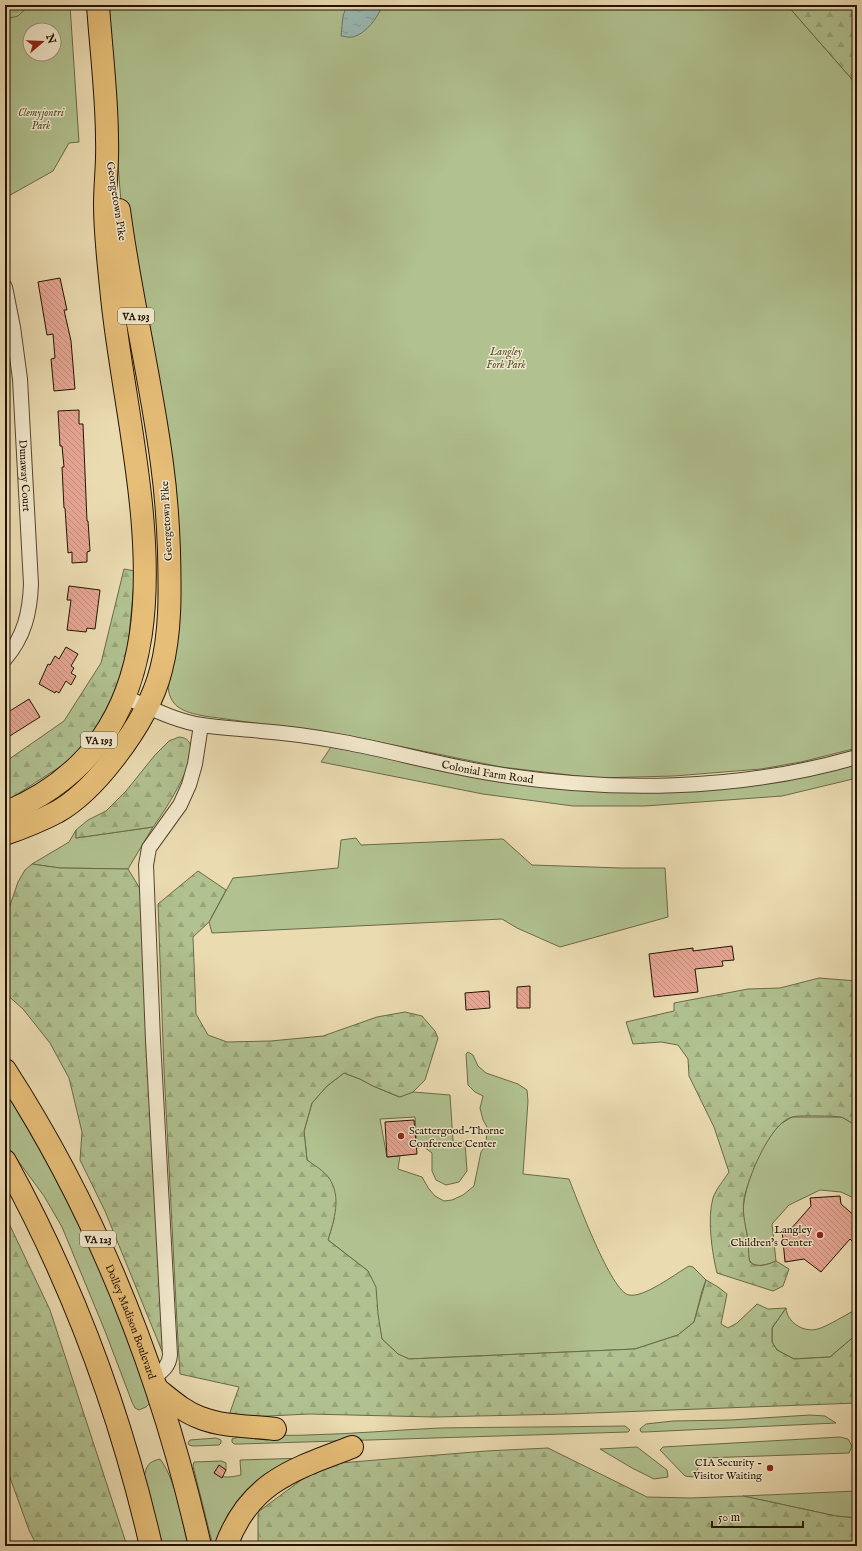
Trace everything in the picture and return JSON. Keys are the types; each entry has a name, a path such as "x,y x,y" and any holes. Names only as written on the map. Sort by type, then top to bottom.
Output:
{"main road":[{"name":"Georgetown Pike","path":"5,834 57,812 79,796 108,766 133,733 147,707 161,671 168,629 169,564 166,493 154,412 127,267 108,140 98,5"},
{"name":"Georgetown Pike","path":"5,813 26,803 64,778 97,744 113,721 125,697 134,672 142,632 144,603 144,550 140,493 118,352 111,289 105,207 108,140"},
{"path":"5,847 57,812"},
{"path":"5,1060 23,1097"},
{"name":"Dolley Madison Boulevard","path":"5,1070 23,1097 66,1174 96,1234 124,1301 155,1384 181,1470 200,1546"},
{"path":"5,1161 57,1264 99,1366 132,1468 151,1546"},
{"path":"155,1384 179,1406 202,1419 275,1429"},
{"path":"226,1546 242,1515 259,1494 272,1483 302,1466 352,1448"}],"street":[{"name":"Dunaway Court","path":"5,287 10,354 20,379 31,591 30,612 21,637 5,659"},
{"name":"Colonial Farm Road","path":"125,697 171,716 201,725 294,734 337,741 488,773 555,782 620,786 694,784 756,778 857,757"},
{"path":"155,1384 170,1362 170,1355 153,1040 146,865 149,848 180,804 189,785 195,764 201,725"}],"green space":[{"name":"Clemyjontri Park","path":"5,5 70,5 79,142 69,143 53,171 5,198"},
{"path":"5,5 30,5 18,16 10,18 5,14"},
{"name":"Langley Fork Park","path":"105,5 787,5 857,85 857,748 801,762 761,769 674,776 595,778 501,767 350,736 204,716 190,713 178,707 171,698 168,683 174,614 121,202"},
{"path":"787,5 857,5 857,85"},
{"path":"124,569 135,571 125,680 80,754 5,802 5,762 64,721 101,663"},
{"path":"179,737 188,741 191,750 189,763 174,794 153,827 76,838 76,830 88,820 106,811 126,791 155,755 169,741"},
{"path":"331,747 380,756 622,791 857,761 857,778 782,796 645,806 573,806 483,794 321,762"},
{"path":"153,827 128,869 60,868 32,864 69,842 76,830 76,838"},
{"path":"356,838 361,845 503,839 532,865 665,868 668,917 560,947 517,928 502,919 212,933 209,922 233,878 338,868 341,840"},
{"path":"32,864 60,868 128,869 139,887 141,895 166,1361 105,1211 80,1160 82,1132 69,1078 50,1043 23,1009 5,993 5,920 18,882 25,870"},
{"path":"198,871 226,890 209,922 193,937 196,1014 208,1035 227,1042 271,1041 323,1036 377,1017 405,1012 422,1016 435,1031 438,1038 425,1080 413,1092 400,1097 344,1073 327,1086 312,1103 304,1131 307,1160 327,1175 333,1185 335,1193 336,1209 328,1240 368,1271 376,1287 382,1339 398,1354 409,1359 635,1349 678,1335 694,1322 706,1280 727,1294 721,1324 728,1328 737,1323 757,1304 768,1309 786,1308 772,1328 772,1342 777,1350 794,1359 830,1357 857,1334 857,1403 566,1414 434,1417 309,1414 228,1418 239,1387 180,1374 178,1342 164,1070 158,904"},
{"path":"819,978 857,981 857,1126 841,1117 795,1116 784,1121 776,1129 761,1152 750,1178 743,1204 750,1262 759,1266 776,1261 789,1269 783,1286 773,1291 717,1273 713,1256 710,1225 711,1206 716,1191 729,1172 714,1127 689,1076 688,1059 678,1045 661,1042 633,1044 626,1022 674,1011 674,1003 748,989 780,988"},
{"path":"468,1052 473,1055 478,1066 486,1073 518,1084 527,1090 528,1101 523,1174 569,1179 604,1262 622,1290 629,1295 643,1293 689,1266 693,1267 706,1280 694,1322 678,1335 635,1349 409,1359 398,1354 382,1339 368,1271 328,1240 334,1219 328,1177 307,1160 304,1131 312,1103 327,1086 344,1073 399,1097 413,1092 450,1095 453,1141 465,1142 467,1171 459,1182 446,1185 436,1180 432,1171 432,1153 424,1147 417,1148 415,1117 380,1119 387,1157 400,1156 398,1169 422,1177 435,1196 444,1201 452,1200 463,1195 474,1186 481,1152 486,1145 487,1127 483,1120 480,1108 483,1096 475,1092 468,1085 466,1054"},
{"path":"5,1092 36,1140 80,1226 128,1341 149,1399 150,1403 146,1407 139,1410 135,1408 132,1402 105,1331 62,1227 44,1196 5,1143"},
{"path":"792,1117 842,1117 857,1126 857,1202 854,1198 841,1192 820,1190 789,1205 772,1224 776,1261 765,1265 757,1265 751,1262 748,1257 748,1241 743,1214 746,1191 760,1153 767,1141 782,1123"},
{"path":"5,1215 50,1310 127,1546 37,1546 29,1530 5,1464"},
{"path":"786,1308 789,1318 793,1322 802,1328 812,1330 827,1325 857,1309 857,1334 830,1357 794,1359 777,1350 772,1342 772,1328"},
{"path":"810,1415 825,1416 836,1423 645,1432 641,1432 640,1429 646,1424 673,1421 731,1420"},
{"path":"625,1426 630,1430 628,1432 240,1444 234,1444 232,1442 232,1439 246,1436 300,1435 440,1428"},
{"path":"840,1437 848,1439 852,1446 849,1453 704,1458 693,1477 685,1476 660,1450 663,1447"},
{"path":"216,1438 221,1440 219,1445 193,1446 189,1445 188,1443 190,1440"},
{"path":"637,1447 667,1470 668,1477 654,1479 600,1449"},
{"path":"548,1448 647,1497 691,1498 743,1496 836,1516 857,1518 857,1546 258,1546 258,1512 312,1472 340,1463 486,1451"},
{"path":"307,1458 220,1546 213,1546 193,1466 194,1462 222,1461 226,1463 226,1470 219,1466 214,1473 228,1477 241,1475 240,1460"},
{"path":"160,1459 166,1468 174,1489 188,1546 156,1546 144,1477 150,1463"},
{"path":"857,1491 857,1518 836,1516 743,1496"}],"water":[{"path":"347,5 383,5 375,20 367,29 358,35 350,37 341,36 343,16"}],"building":[{"path":"60,278 67,310 64,310 71,341 75,389 54,391 51,359 55,358 53,334 47,335 38,282"},
{"path":"79,410 79,424 83,424 87,521 90,551 87,552 87,562 72,563 72,552 68,553 62,467 64,467 62,446 60,446 58,411"},
{"path":"69,586 100,590 95,629 87,628 86,632 67,630 71,600 67,600"},
{"path":"66,647 78,654 71,666 74,668 71,673 76,676 71,685 66,681 59,693 56,691 55,693 39,684 48,664 50,665 55,656 59,659"},
{"path":"29,699 40,717 5,739 5,714"},
{"path":"732,946 734,960 722,961 723,966 695,969 698,992 654,997 649,954 693,948 693,951"},
{"path":"530,986 530,1008 517,1008 517,987"},
{"path":"489,991 490,1008 466,1010 465,993"},
{"name":"Scattergood-Thorne Conference Center","path":"414,1120 417,1154 387,1157 385,1122"},
{"name":"Langley Children’s Center","path":"840,1196 841,1204 857,1218 857,1246 850,1239 821,1272 804,1259 785,1262 782,1230 790,1230 811,1206 810,1198"},
{"path":"219,1465 226,1470 222,1478 214,1473"}],"place":[{"name":"Scattergood-Thorne Conference Center","path":"401,1136"},
{"name":"Langley Children’s Center","path":"820,1235"},
{"name":"CIA Security - Visitor Waiting","path":"770,1468"}]}
